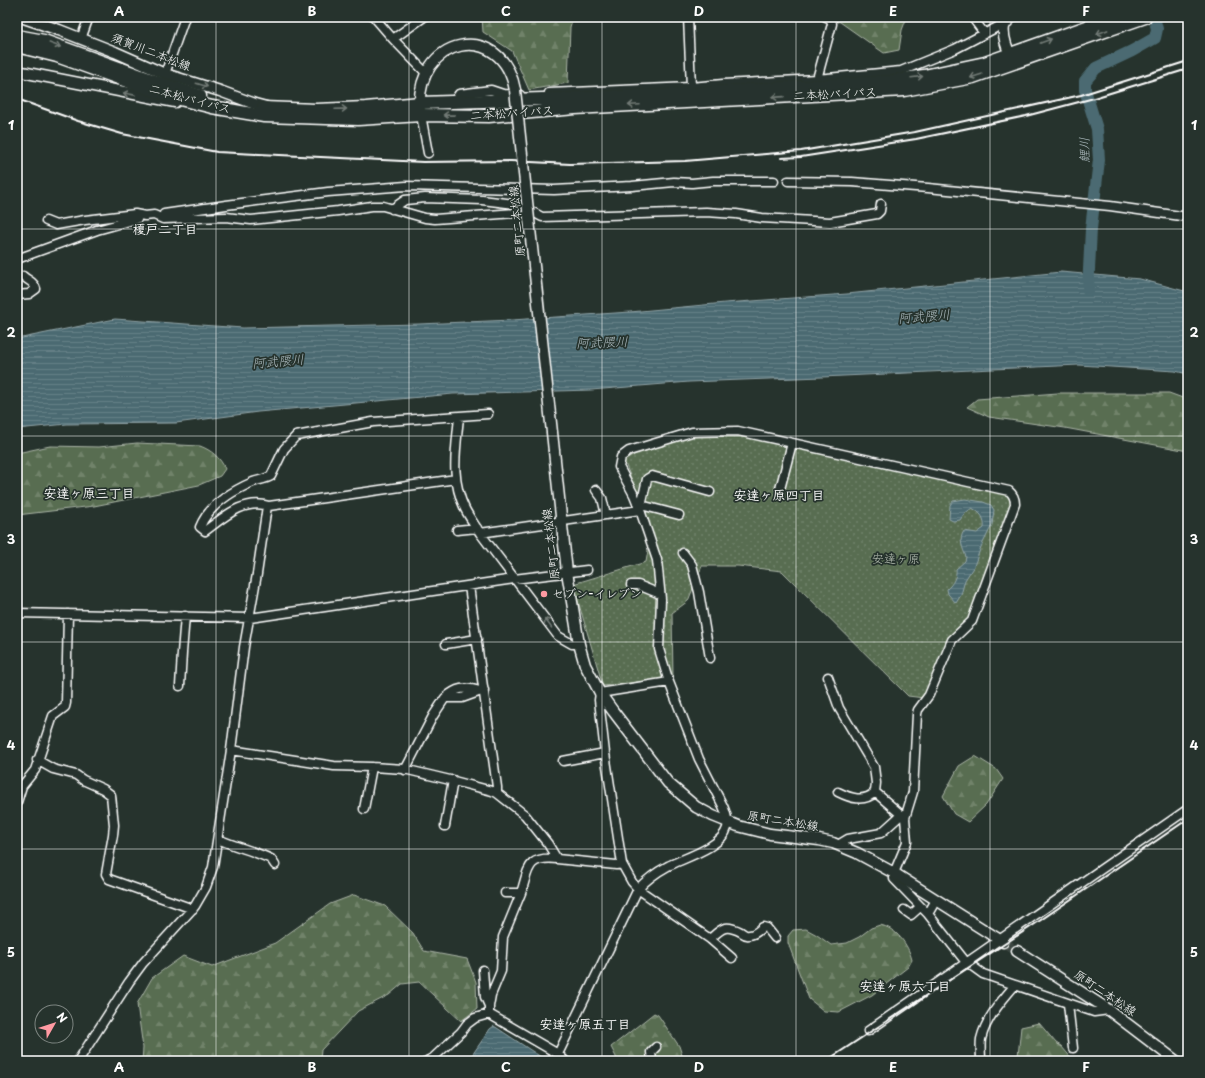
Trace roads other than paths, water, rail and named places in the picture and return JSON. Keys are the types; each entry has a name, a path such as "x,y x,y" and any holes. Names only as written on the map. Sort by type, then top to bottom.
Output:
{"highway":[{"path":"1011,59 1115,17"},
{"path":"1011,59 1142,18"},
{"name":"二本松バイパス","path":"17,36 44,41 99,62 196,95 250,107 316,110 366,108 420,109 489,116 575,108 904,90 973,77 1011,59"},
{"name":"二本松バイパス","path":"17,46 58,56 172,97 212,106 264,116 358,119 454,102 665,95 891,81 1011,59"}],"main road":[{"name":"須賀川二本松線","path":"21,17 115,52 165,74 274,109"},
{"path":"1010,19 1004,28 1011,59"},
{"name":"原町二本松線","path":"420,109 421,89 426,73 437,58 450,49 467,45 480,46 488,49 502,61 510,73 515,90 529,212 567,572 579,644 585,665 600,693 668,783 696,807 727,822 760,832 819,840 838,845 872,860 1001,940"},
{"path":"17,71 177,103 264,116"},
{"name":"原町二本松線","path":"1017,951 1110,1010 1176,1061"}],"street":[{"path":"81,39 89,17"},
{"path":"165,74 185,17"},
{"path":"374,17 426,73"},
{"path":"393,39 424,17"},
{"path":"688,17 692,87"},
{"path":"817,79 832,24 831,19 826,17"},
{"path":"972,17 984,33"},
{"path":"454,102 460,94 491,90 503,94 525,95 581,91 692,87 817,79 901,71 955,49 1010,19"},
{"path":"420,109 428,153"},
{"path":"164,214 226,204 330,192 400,187 554,190 674,182 774,181"},
{"path":"788,181 852,182 922,188 1110,206 1188,217"},
{"path":"392,208 405,200 413,198 458,198 520,205 542,217 706,212 736,214 762,218 830,222 877,214 880,212 881,204"},
{"path":"46,221 56,225 135,214 145,216 154,215 163,219 226,217 251,220 338,211 368,206 383,206 425,218 435,219 529,212"},
{"path":"17,259 97,230 137,219"},
{"path":"17,295 29,294 36,289 33,282 24,276"},
{"path":"456,479 267,506 257,503 245,506 227,514 204,531 200,528 203,519 213,507 227,496 239,488 271,476 284,449 296,436 373,422 488,414"},
{"path":"459,417 454,469 457,486 465,510 478,530 558,636 572,644 579,644"},
{"path":"558,1054 638,888 650,877 661,870 712,846 722,836 727,828 724,806 698,759 669,682 659,649 660,594 657,560 641,507 619,466 621,457 629,451 695,431 738,431 1009,491 1015,500 1015,504 972,621 952,640 929,695 918,710 913,792 903,817 907,842 894,873 894,879 928,914 967,962 983,974 1094,1012 1110,1010"},
{"path":"780,489 792,443"},
{"path":"641,507 647,478 652,476 710,492"},
{"path":"596,490 602,498 606,515"},
{"path":"78,1061 143,963 193,909 206,887 213,868 231,750 244,647 250,618 267,506"},
{"path":"457,530 478,530 561,521 606,515 641,507 679,515"},
{"path":"683,553 692,565 698,585 710,658"},
{"path":"17,613 250,618 514,578 587,570"},
{"path":"631,586 638,585 660,594"},
{"path":"469,586 497,794"},
{"path":"17,802 22,786 35,770 53,716 65,707 68,614"},
{"path":"180,686 185,616"},
{"path":"446,644 477,639"},
{"path":"828,677 839,708 874,767 876,783 875,792"},
{"path":"669,682 600,693 599,700 605,753 622,864 632,882 638,888 710,939 732,958"},
{"path":"405,770 433,716 445,698 462,698 482,691"},
{"path":"231,750 334,766 405,770 453,780 497,794 525,815 548,844 557,859"},
{"path":"562,760 605,753"},
{"path":"38,760 53,769 76,775 83,780 103,789 111,795 114,835 106,874 109,879 193,909"},
{"path":"364,809 372,767"},
{"path":"445,826 453,780"},
{"path":"838,792 851,798 859,799 867,797 875,792"},
{"path":"875,792 903,817"},
{"path":"868,1031 1188,809"},
{"path":"838,845 848,839 881,833 903,817"},
{"path":"218,839 232,846 257,852 272,859 274,865"},
{"path":"488,1006 500,971 503,937 530,866 533,862 545,858 616,865 622,864"},
{"path":"505,893 521,893"},
{"path":"928,914 936,900"},
{"path":"904,910 910,916 920,906"},
{"path":"710,939 722,928 726,927 730,927 747,936 752,935 763,927 767,928 775,938"},
{"path":"483,970 485,997 489,1014"},
{"path":"980,1061 981,1040 984,1031 992,1015 1015,985"},
{"path":"1068,1004 1073,1048"},
{"path":"427,1061 433,1058 471,1021 489,1014 558,1054 565,1061"},
{"path":"652,1061 651,1052 656,1047"}],"water":[{"name":"阿武隈川","path":"1061,272 1140,279 1188,292 1188,374 1175,371 1079,365 689,382 591,390 453,394 258,412 176,423 67,424 17,429 17,339 115,319 243,328 419,324 512,320 847,294"},
{"path":"965,499 991,505 994,510 992,525 981,547 974,566 965,580 961,595 956,603 948,594 947,589 954,580 956,569 965,561 966,557 961,541 962,534 964,531 977,533 984,528 982,516 972,508 964,514 960,520 953,521 949,519 950,505 953,501"},
{"path":"494,1026 547,1061 468,1061 490,1029"}],"waterway":[{"name":"鯉川","path":"1088,290 1091,229 1099,160 1097,129 1085,90 1085,81 1096,68 1155,38 1157,29 1154,17"}],"tunnel":[{"path":"1003,942 1017,951"}],"railway":[{"path":"17,99 78,121 122,134 217,152 423,162 511,161 570,164 685,161 801,151 915,132 1081,95 1188,61"},
{"path":"781,158 801,157 916,139 1026,116 1094,98 1188,69"},
{"path":"826,1061 1035,924 1188,819"}],"place":[{"name":"セブン-イレブン","path":"544,594"}],"district":[{"name":"榎戸二丁目","path":"165,229"},
{"name":"安達ヶ原三丁目","path":"89,493"},
{"name":"安達ヶ原四丁目","path":"779,495"},
{"name":"安達ヶ原六丁目","path":"905,986"},
{"name":"安達ヶ原五丁目","path":"585,1024"}],"park label":[{"name":"安達ヶ原","path":"896,559"}]}
